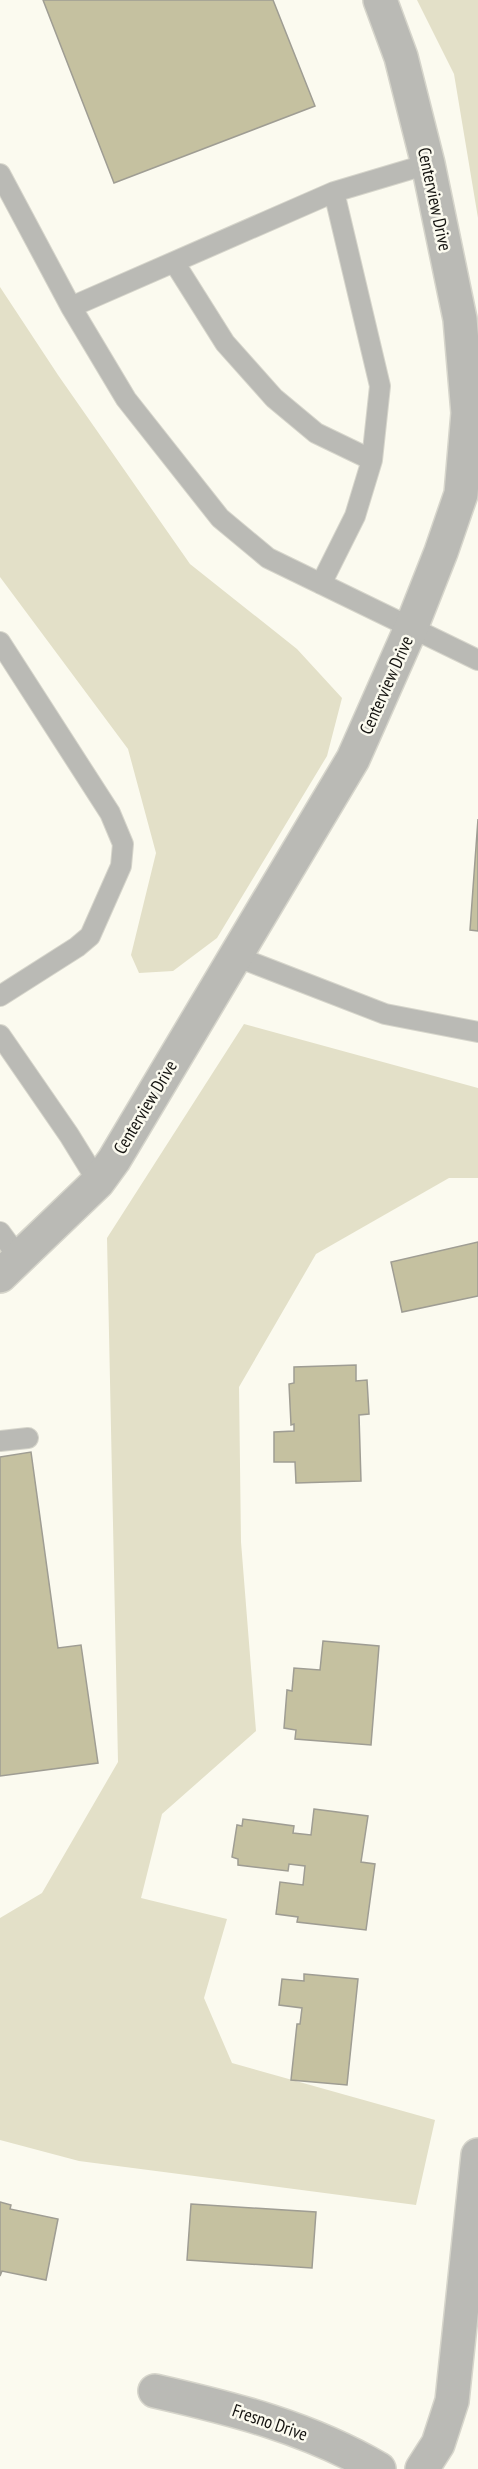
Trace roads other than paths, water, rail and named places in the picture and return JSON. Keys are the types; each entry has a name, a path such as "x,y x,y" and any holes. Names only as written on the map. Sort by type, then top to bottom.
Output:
{"street":[{"name":"Centerview Drive","path":"10,1267 98,1182 114,1160 353,759 411,628 441,552 469,497 468,413 460,319 429,164 401,57 380,0"},
{"path":"422,2469 438,2444 452,2401 478,2155"},
{"name":"Fresno Drive","path":"156,2391 230,2408 294,2428 379,2469"}],"lane":[{"path":"70,308 334,192 429,164"},
{"path":"0,174 70,308 126,399 220,518 268,558 478,660"},
{"path":"321,584 355,516 372,460 380,386 334,192"},
{"path":"174,262 225,343 274,398 316,433 372,460"},
{"path":"0,642 110,813 123,844 121,866 90,936 77,947 0,996"},
{"path":"235,956 385,1014 478,1032"},
{"path":"0,1035 69,1135 98,1182"},
{"path":"0,1232 10,1267"},
{"path":"0,1441 28,1438"}]}
